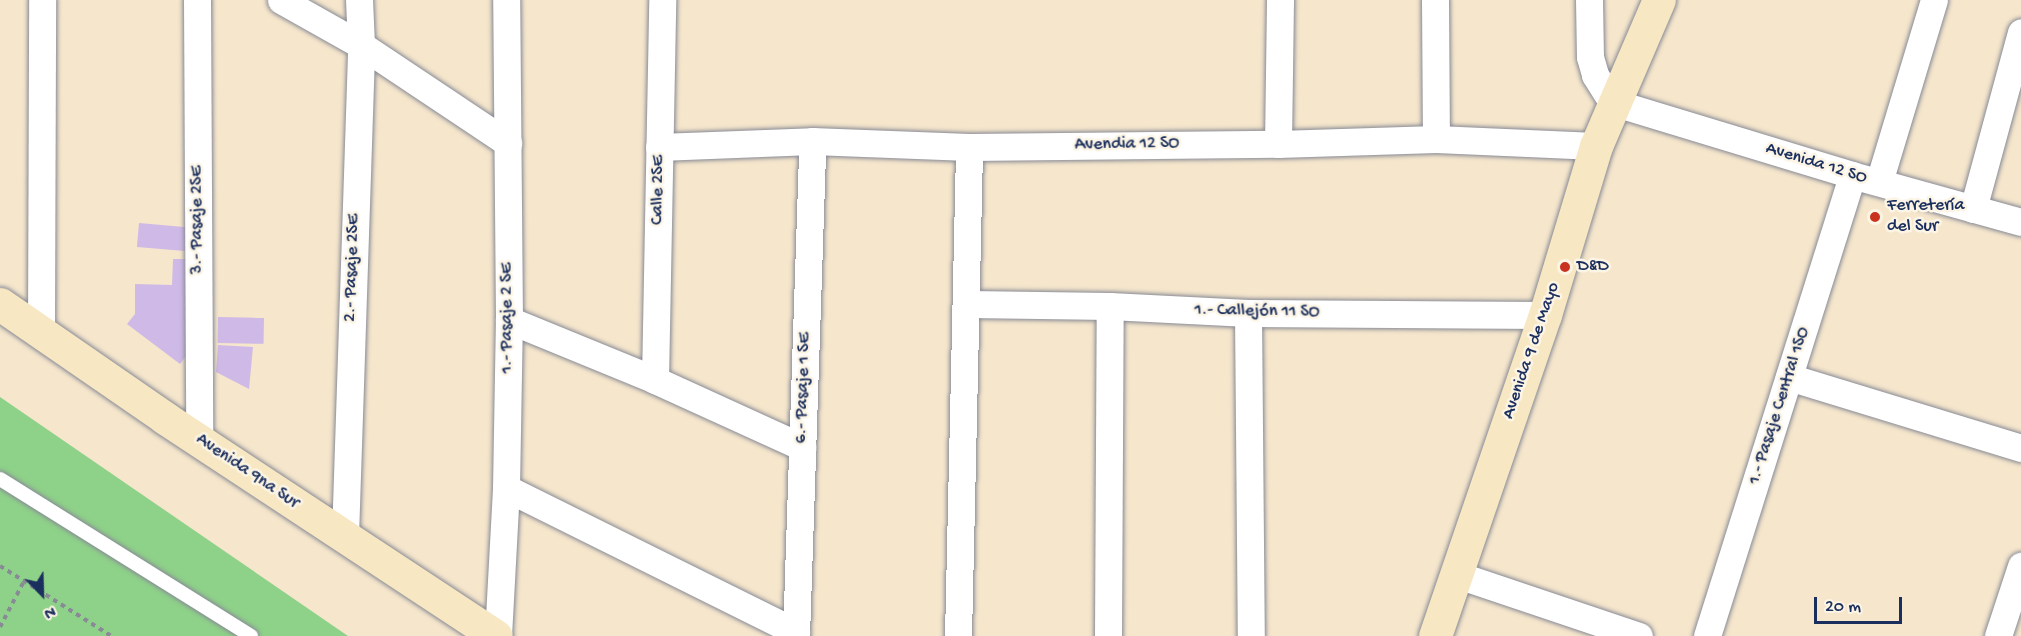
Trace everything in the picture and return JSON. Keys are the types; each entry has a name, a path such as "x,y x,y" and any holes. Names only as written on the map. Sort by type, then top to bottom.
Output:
{"street":[{"path":"41,333 42,0"},
{"name":"3.- Pasaje 2SE","path":"197,0 199,440"},
{"path":"281,0 361,45 508,142"},
{"name":"2.- Pasaje 2SE","path":"345,536 361,45 359,0"},
{"name":"1.- Pasaje 2 SE","path":"497,636 506,488 509,321 506,0"},
{"name":"Calle 2SE","path":"655,380 662,0"},
{"path":"1278,144 1280,0"},
{"path":"1435,0 1436,139"},
{"path":"1589,0 1590,57 1595,75 1612,102"},
{"name":"Avenida 9 de Mayo","path":"1435,636 1545,315 1596,146 1612,102 1659,0"},
{"path":"1879,182 1934,0"},
{"path":"1973,209 2021,32"},
{"name":"Avenida 12 SO","path":"1612,102 1852,175 2021,222"},
{"name":"Avendia 12 SO","path":"659,147 812,141 969,147 1278,144 1436,139 1596,146"},
{"name":"6.- Pasaje 1 SE","path":"796,634 812,141"},
{"path":"958,636 968,304 969,147"},
{"name":"1.- Pasaje Central 1SO","path":"1707,636 1852,175"},
{"name":"Avenida 9na Sur","path":"0,304 199,440 497,636"},
{"name":"1.- Callejón 11 SO","path":"968,304 1110,306 1248,313 1545,315"},
{"path":"1108,636 1110,306"},
{"path":"1248,313 1251,636"},
{"path":"509,321 655,380 802,447"},
{"path":"1789,376 2021,448"},
{"path":"506,488 796,634"},
{"path":"1998,636 2021,566"},
{"path":"1455,574 1639,636"}],"lane":[{"path":"0,479 251,636"}],"path":[{"path":"0,566 111,636"},
{"path":"0,627 24,581"}],"green space":[{"path":"0,397 348,636 0,636"}],"building":[{"path":"139,223 187,227 185,251 137,247"},
{"path":"173,259 192,259 190,351 180,364 127,324 135,314 135,284 172,285"},
{"path":"218,317 264,318 264,344 218,343"},
{"path":"218,345 253,347 249,389 216,372"}],"place":[{"name":"Ferretería del Sur","path":"1875,217"},
{"name":"D&D","path":"1565,267"}]}
